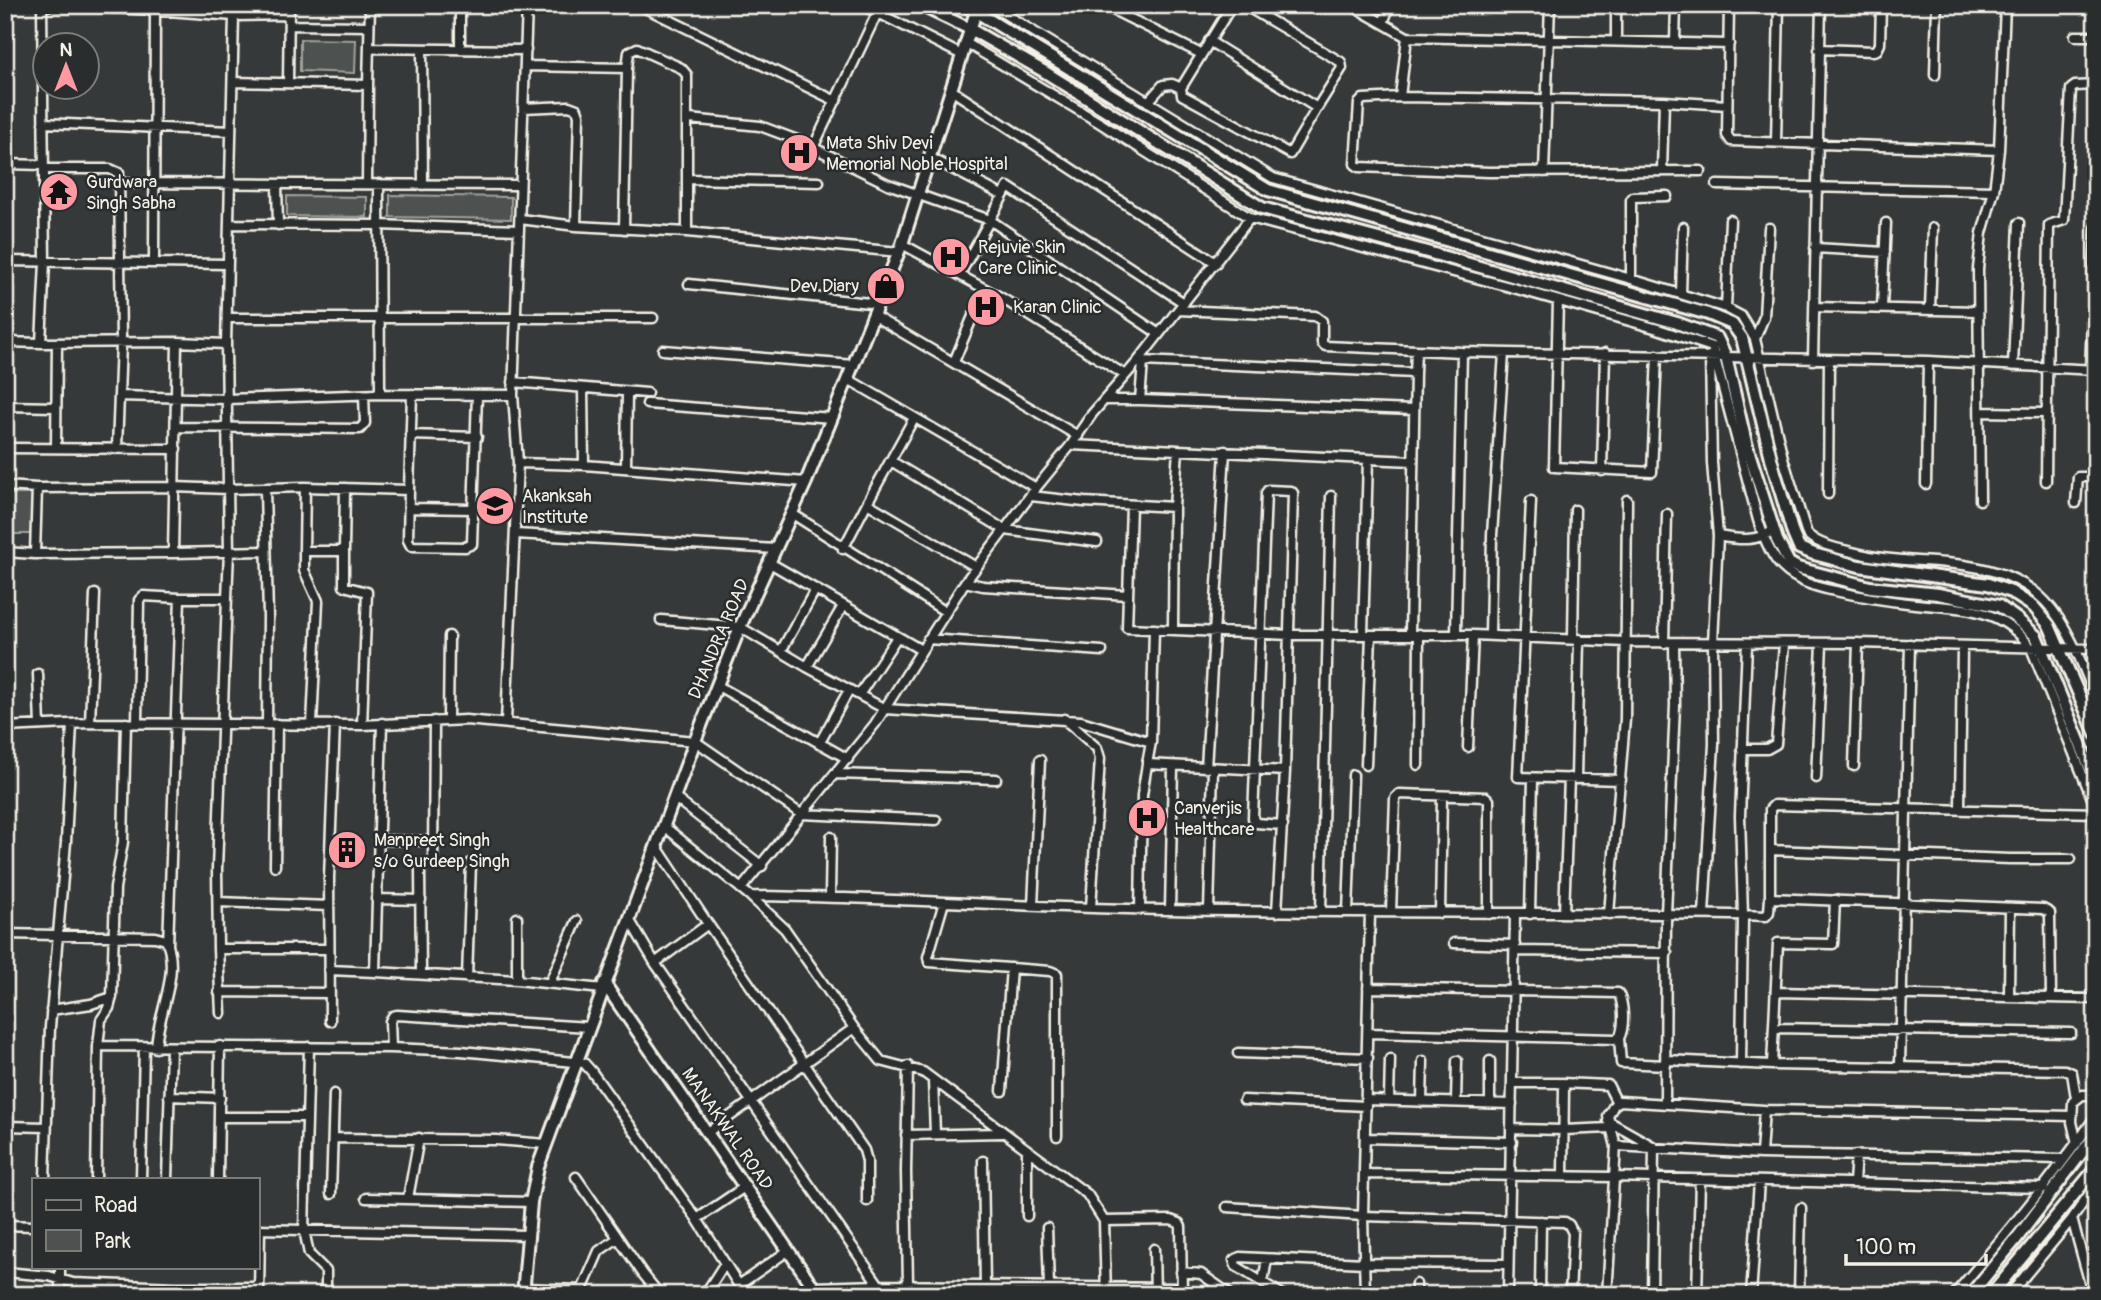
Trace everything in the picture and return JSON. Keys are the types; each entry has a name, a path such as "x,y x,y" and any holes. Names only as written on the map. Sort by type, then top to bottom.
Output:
{"street":[{"path":"221,1013 218,902 229,552 226,345 234,5"},
{"path":"367,184 370,5"},
{"path":"460,5 460,49"},
{"path":"506,722 516,534 518,463 513,382 527,5"},
{"path":"639,5 836,101"},
{"path":"862,5 879,9 962,55"},
{"path":"920,5 970,29 1045,72 1262,208 1420,250 1709,333 1717,338 1712,463 1718,536 1713,643 1714,744 1704,915"},
{"path":"965,5 977,8 1268,190 1715,316 1732,324 1740,332 1753,357 1807,534 1816,542 1870,556 1950,563 2005,574 2041,595 2060,618 2096,698"},
{"path":"990,5 1260,172 1280,181 1726,308 1741,316 1755,339"},
{"path":"1103,5 1201,54"},
{"path":"1232,5 1181,88 1182,95 1290,154 1342,68 1341,62 1244,5"},
{"path":"1351,5 1407,37 1729,44"},
{"path":"1383,23 1390,5"},
{"path":"1544,172 1550,5"},
{"path":"1616,5 1616,41"},
{"path":"1675,42 1676,5"},
{"path":"1729,5 1728,139 1734,142 1818,142 1999,150"},
{"path":"1776,142 1779,5"},
{"path":"1813,360 1821,5"},
{"path":"1819,49 1877,50 1880,44 1881,5"},
{"path":"1936,75 1937,5"},
{"path":"1980,500 1977,311 1979,246 1994,191 1999,150 2005,5"},
{"path":"41,343 45,262 42,6 155,7 234,16 289,10 288,83"},
{"path":"154,263 155,7"},
{"name":"DHANDRA ROAD","path":"523,1291 531,1202 538,1167 695,741 740,628 806,482 901,248 977,8"},
{"path":"813,148 879,9"},
{"path":"289,25 369,26"},
{"path":"2075,36 2096,36"},
{"path":"1400,97 1407,37"},
{"path":"1209,41 1317,108"},
{"path":"750,896 830,896 1140,910 1769,915 1770,809 1774,805 2096,811 2036,648 2036,636 2017,619 1999,606 1938,594 1870,587 1788,563 1774,530 1712,347 1363,246 1250,218 966,43"},
{"path":"369,48 526,50"},
{"path":"624,229 627,68 629,52 637,48 685,71 688,119 687,232"},
{"path":"422,49 424,185"},
{"path":"525,66 627,68"},
{"path":"233,82 368,85"},
{"path":"1148,102 1163,85 1171,84 1181,88"},
{"path":"2046,481 2049,225 2064,220 2071,89 2076,86 2096,85"},
{"path":"951,90 1216,263"},
{"path":"1701,171 1544,172 1357,167 1360,100 1400,97 1547,98 1727,105"},
{"path":"1662,171 1664,101"},
{"path":"523,108 569,106 578,109 576,226"},
{"path":"688,119 760,126 888,184 990,219 1159,334"},
{"path":"43,124 232,131"},
{"path":"931,158 1002,195"},
{"path":"5,164 110,169 119,173 121,343 117,449"},
{"path":"688,178 819,182"},
{"path":"120,183 520,185"},
{"path":"277,184 278,225"},
{"path":"379,184 380,394"},
{"path":"1717,185 1994,191"},
{"path":"960,274 1006,188 1011,187 1181,307 1315,316 1322,321 1322,345 1416,351 1928,361 2093,369 2096,225"},
{"path":"1631,279 1631,200 1640,196 1667,196"},
{"path":"741,889 848,759 885,709 976,567 1125,375 1141,361 1250,218"},
{"path":"520,219 576,226 901,248 960,274 1125,375"},
{"path":"1726,308 1730,220"},
{"path":"1882,307 1886,223"},
{"path":"2013,366 2019,223"},
{"path":"229,224 379,225 519,230"},
{"path":"1681,294 1683,228"},
{"path":"1769,228 1766,305 1762,328 1755,339 1753,357 1772,462 1799,548 1859,566 1988,584 2011,592 2034,607 2049,625 2096,734"},
{"path":"1930,309 1933,228"},
{"path":"1815,247 1885,252"},
{"path":"5,261 227,264"},
{"path":"689,284 879,304"},
{"path":"1558,301 1554,467 1649,472 1653,469 1657,355"},
{"path":"1814,307 1977,311"},
{"path":"874,316 1077,436"},
{"path":"954,362 973,316"},
{"path":"227,318 653,318"},
{"path":"5,342 177,342 226,345"},
{"path":"173,553 177,342"},
{"path":"56,448 57,343"},
{"path":"663,350 853,365"},
{"path":"1416,351 1413,461 1419,765"},
{"path":"1456,635 1462,352"},
{"path":"1490,635 1492,536 1504,353"},
{"path":"1602,471 1605,353"},
{"path":"1717,356 1738,451 1763,537 1779,565 1806,583 1874,600 1981,611 2008,624 2036,648 2096,782"},
{"path":"1828,494 1829,360"},
{"path":"1141,361 1415,373"},
{"path":"1140,400 1141,361"},
{"path":"1926,484 1928,361"},
{"path":"848,379 1033,492 1131,505 1174,507"},
{"path":"513,382 648,393"},
{"path":"583,388 583,465"},
{"path":"626,468 627,391"},
{"path":"119,396 227,399 380,394 513,395"},
{"path":"412,394 408,540 411,546 415,547 465,547 472,544 477,395"},
{"path":"176,427 360,429 365,423 364,395"},
{"path":"1105,400 1414,410"},
{"path":"646,404 832,418"},
{"path":"5,406 56,407"},
{"path":"1980,412 2047,413"},
{"path":"844,549 914,418"},
{"path":"410,435 477,438"},
{"path":"1072,445 1413,461"},
{"path":"5,448 176,449"},
{"path":"1173,629 1174,507 1178,450"},
{"path":"1209,911 1213,631 1225,451"},
{"path":"2076,503 2078,477 2095,477 2096,455"},
{"path":"1366,765 1368,459"},
{"path":"891,461 1005,530 1097,542"},
{"path":"518,463 583,465 806,482"},
{"path":"5,486 409,489"},
{"path":"305,487 304,570 317,601 312,724"},
{"path":"35,554 37,488"},
{"path":"265,488 267,724"},
{"path":"345,488 344,586 368,592 362,725"},
{"path":"1276,912 1283,824 1293,493 1268,491 1254,821 1283,824"},
{"path":"1321,912 1331,496"},
{"path":"1609,914 1625,719 1627,500"},
{"path":"1531,501 1518,775 1533,778 1621,780"},
{"path":"867,503 976,567"},
{"path":"1131,505 1127,628 1290,635 1490,635 1625,642 1858,643 2096,649"},
{"path":"409,508 474,509"},
{"path":"1564,913 1576,639 1575,510"},
{"path":"791,513 946,612"},
{"path":"1665,1103 1666,914 1675,705 1669,643 1667,514"},
{"path":"1718,536 1750,540 1763,537 1774,530"},
{"path":"516,534 776,549"},
{"path":"5,552 35,554 266,551"},
{"path":"304,551 344,551"},
{"path":"771,563 921,650"},
{"path":"965,582 1128,595"},
{"path":"781,651 815,590"},
{"path":"90,723 95,594"},
{"path":"137,723 139,600 143,596 227,598"},
{"path":"156,1048 158,1028 168,996 180,598"},
{"path":"807,667 843,606"},
{"path":"661,620 740,628 885,709 1081,721 1151,742"},
{"path":"1140,910 1142,795 1151,742 1154,629"},
{"path":"1468,747 1473,635"},
{"path":"448,720 449,636"},
{"path":"859,695 897,637"},
{"path":"928,639 1102,651"},
{"path":"1854,766 1858,643"},
{"path":"1741,1064 1743,916 1740,816 1747,644"},
{"path":"1742,749 1766,749 1776,744 1784,644"},
{"path":"1816,778 1822,644"},
{"path":"1900,1066 1910,644"},
{"path":"1960,809 1962,646"},
{"path":"38,674 40,725"},
{"path":"718,686 848,759"},
{"path":"819,744 849,690"},
{"path":"1064,719 1097,748 1100,758 1091,908"},
{"path":"5,727 90,723 362,725 448,720 506,722 695,741 801,814 936,820"},
{"path":"433,863 435,722"},
{"path":"96,1178 98,1046 100,1022 112,997 115,888 123,842 126,723"},
{"path":"375,972 382,723"},
{"path":"45,1178 51,1010 72,724"},
{"path":"275,866 277,724"},
{"path":"330,1021 329,906 335,724"},
{"path":"1033,905 1040,760"},
{"path":"1147,764 1285,771"},
{"path":"1170,910 1173,767"},
{"path":"836,774 996,779"},
{"path":"1348,912 1353,775"},
{"path":"1530,915 1533,778"},
{"path":"1391,912 1396,795 1486,797 1489,800 1489,914"},
{"path":"1440,913 1442,796"},
{"path":"675,798 762,866"},
{"path":"665,827 750,896 785,929 854,1028 881,1061 923,1072 1079,1186 1094,1202 1104,1221 1106,1291"},
{"path":"830,896 831,837"},
{"path":"378,840 433,841"},
{"path":"657,847 864,1150 867,1161 867,1201"},
{"path":"1770,850 2071,859"},
{"path":"467,978 471,863"},
{"path":"420,869 421,973"},
{"path":"1770,898 2050,911 2051,998"},
{"path":"376,899 421,901"},
{"path":"1772,1065 1779,943 1833,944 1835,900"},
{"path":"218,902 329,906"},
{"path":"944,902 928,957 929,962 1050,971 1057,974 1057,1136"},
{"path":"2009,997 2010,908"},
{"path":"1365,1295 1363,1216 1370,912"},
{"path":"1508,1295 1515,914"},
{"path":"517,918 517,980"},
{"path":"629,919 655,963 750,1102 886,1295"},
{"path":"550,982 577,920"},
{"path":"655,963 708,924"},
{"path":"5,934 161,938 166,940 168,946"},
{"path":"1454,943 1515,948 1667,953"},
{"path":"218,949 329,949"},
{"path":"1002,1091 1010,968"},
{"path":"329,970 421,973 603,986"},
{"name":"MANAKWAL ROAD","path":"603,986 746,1186 817,1291"},
{"path":"1368,988 1618,993 1621,999 1621,1063 2065,1070 2072,1073 2076,1098"},
{"path":"219,992 329,993"},
{"path":"1776,992 2096,999"},
{"path":"51,1010 96,1003 112,997"},
{"path":"96,1003 105,1014"},
{"path":"391,1048 390,1021 397,1015 589,1027"},
{"path":"708,1132 854,1028"},
{"path":"1775,1028 2071,1033"},
{"path":"1368,1033 1619,1038"},
{"path":"98,1046 391,1048 577,1061 588,1066 697,1219 745,1295"},
{"path":"218,1178 220,1046"},
{"path":"141,1178 144,1047"},
{"path":"309,1047 304,1230 309,1254 326,1271 326,1295"},
{"path":"167,1178 171,1048"},
{"path":"1238,1054 1368,1058"},
{"path":"1388,1100 1390,1059"},
{"path":"1423,1061 1423,1102"},
{"path":"1456,1102 1457,1061"},
{"path":"1490,1061 1490,1103"},
{"path":"908,1066 908,1285"},
{"path":"933,1080 935,1134"},
{"path":"1513,1083 1608,1085 1617,1103"},
{"path":"1561,1083 1564,1089 1563,1176"},
{"path":"331,1194 334,1094"},
{"path":"2077,1143 2071,1116 2073,1102 2081,1095 2096,1095"},
{"path":"169,1096 220,1098"},
{"path":"1244,1100 1366,1103 1388,1100 1512,1104"},
{"path":"1608,1295 1616,1146 1609,1124 1610,1109 1620,1101 1764,1110 2071,1116"},
{"path":"1761,1154 1764,1110"},
{"path":"1954,1295 2044,1188 2063,1158 2096,1116"},
{"path":"220,1117 306,1117"},
{"path":"1512,1129 1564,1130 1609,1124 1654,1147"},
{"path":"5,1126 46,1127"},
{"path":"906,1135 1003,1133"},
{"path":"1970,1295 2096,1134"},
{"path":"333,1138 496,1140 547,1144"},
{"path":"408,1198 419,1138"},
{"path":"1365,1138 1512,1142"},
{"path":"1616,1146 1761,1154 2063,1158"},
{"path":"1652,1295 1654,1147"},
{"path":"1027,1150 1027,1216"},
{"path":"1854,1182 1856,1155"},
{"path":"983,1161 985,1286"},
{"path":"1991,1295 2096,1168"},
{"path":"1365,1174 1614,1177 2044,1188"},
{"path":"576,1177 660,1295"},
{"path":"1697,1295 1700,1179"},
{"path":"1751,1295 1759,1182"},
{"path":"697,1219 746,1186"},
{"path":"2009,1295 2095,1187"},
{"path":"366,1198 531,1202"},
{"path":"1227,1207 1363,1216 1565,1223 1572,1228 1570,1295"},
{"path":"1799,1295 1801,1208"},
{"path":"2072,1219 2093,1295"},
{"path":"817,1291 879,1285 1049,1286 1106,1291 1182,1291 1181,1227 1178,1223 1171,1220 1104,1221"},
{"path":"1539,1295 1541,1221"},
{"path":"5,1225 32,1226"},
{"path":"1047,1228 1049,1286"},
{"path":"5,1272 176,1291 259,1291 259,1229 528,1236"},
{"path":"523,1291 586,1291 599,1251 618,1238"},
{"path":"1154,1249 1155,1291"},
{"path":"739,1285 789,1250"},
{"path":"1283,1295 1236,1266 1234,1260 1240,1257 1364,1263 1508,1264"},
{"path":"1263,1282 1267,1259"},
{"path":"699,1295 709,1287 725,1263"},
{"path":"60,1268 60,1295"},
{"path":"1181,1272 1201,1274 1231,1295"},
{"path":"1416,1284 1416,1295"},
{"path":"112,1285 112,1295"}],"green space":[{"path":"300,39 356,40 355,73 300,71"},
{"path":"390,195 511,197 511,219 390,217"},
{"path":"287,196 367,197 367,217 287,216"},
{"path":"5,494 32,494 32,534 5,534"}],"place":[{"name":"Mata Shiv Devi Memorial Noble Hospital","path":"799,153"},
{"name":"Gurdwara Singh Sabha","path":"59,192"},
{"name":"Rejuvie Skin Care Clinic","path":"951,257"},
{"name":"Dev Diary","path":"886,286"},
{"name":"Karan Clinic","path":"986,307"},
{"name":"Akanksah Institute","path":"495,506"},
{"name":"Canverjis Healthcare","path":"1147,818"},
{"name":"Manpreet Singh s/o Gurdeep Singh","path":"347,850"}]}
